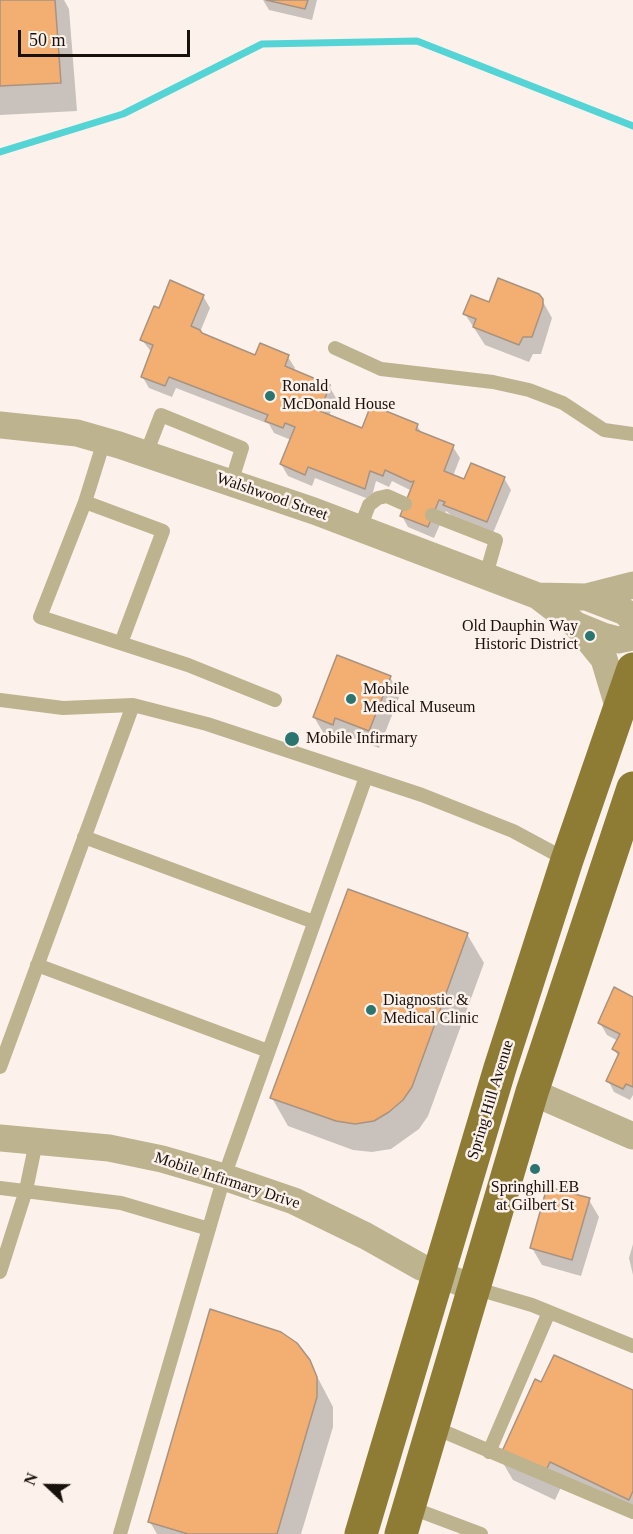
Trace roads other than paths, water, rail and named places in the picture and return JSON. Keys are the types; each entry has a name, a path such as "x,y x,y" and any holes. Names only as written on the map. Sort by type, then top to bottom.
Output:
{"main road":[{"name":"Spring Hill Avenue","path":"361,1534 438,1274 567,860 633,669"},
{"path":"405,1520 532,1092 633,788"}],"street":[{"name":"Walshwood Street","path":"0,425 49,429 104,441 146,454 360,528 538,596 576,625 604,659 619,709"},
{"name":"Walshwood Street","path":"538,596 586,597 633,585"},
{"name":"Walshwood Street","path":"586,597 625,612 633,620"},
{"name":"Walshwood Street","path":"576,625 618,640 633,636"},
{"path":"532,1092 633,1136"},
{"name":"Mobile Infirmary Drive","path":"0,1138 109,1148 162,1159 224,1177 294,1201 438,1274 474,1288"}],"lane":[{"path":"335,348 381,369 493,382 529,390 563,403 604,430 633,434"},
{"path":"146,454 161,415 242,448 231,483"},
{"path":"104,441 85,502 40,617 188,665 275,700"},
{"path":"360,528 369,506 378,498 387,496 405,504"},
{"path":"85,502 163,531 120,643"},
{"path":"432,515 496,540 486,575"},
{"path":"0,700 63,708 133,705 207,724 422,795 513,831 567,860"},
{"path":"0,1067 133,705"},
{"path":"120,1534 224,1177 366,777"},
{"path":"84,837 314,922"},
{"path":"37,966 268,1052"},
{"path":"0,1272 26,1190 36,1142"},
{"path":"0,1188 121,1203 209,1228"},
{"path":"474,1288 549,1312 633,1346"},
{"path":"489,1452 549,1312"},
{"path":"433,1427 633,1512"},
{"path":"405,1520 481,1534"}],"waterway":[{"path":"0,152 123,114 262,44 417,41 633,126"}],"place":[{"name":"Ronald McDonald House","path":"270,396"},
{"name":"Old Dauphin Way Historic District","path":"590,636"},
{"name":"Mobile Medical Museum","path":"351,699"},
{"name":"Mobile Infirmary","path":"292,739"},
{"name":"Diagnostic & Medical Clinic","path":"371,1010"},
{"name":"Springhill EB at Gilbert St","path":"535,1169"}]}
